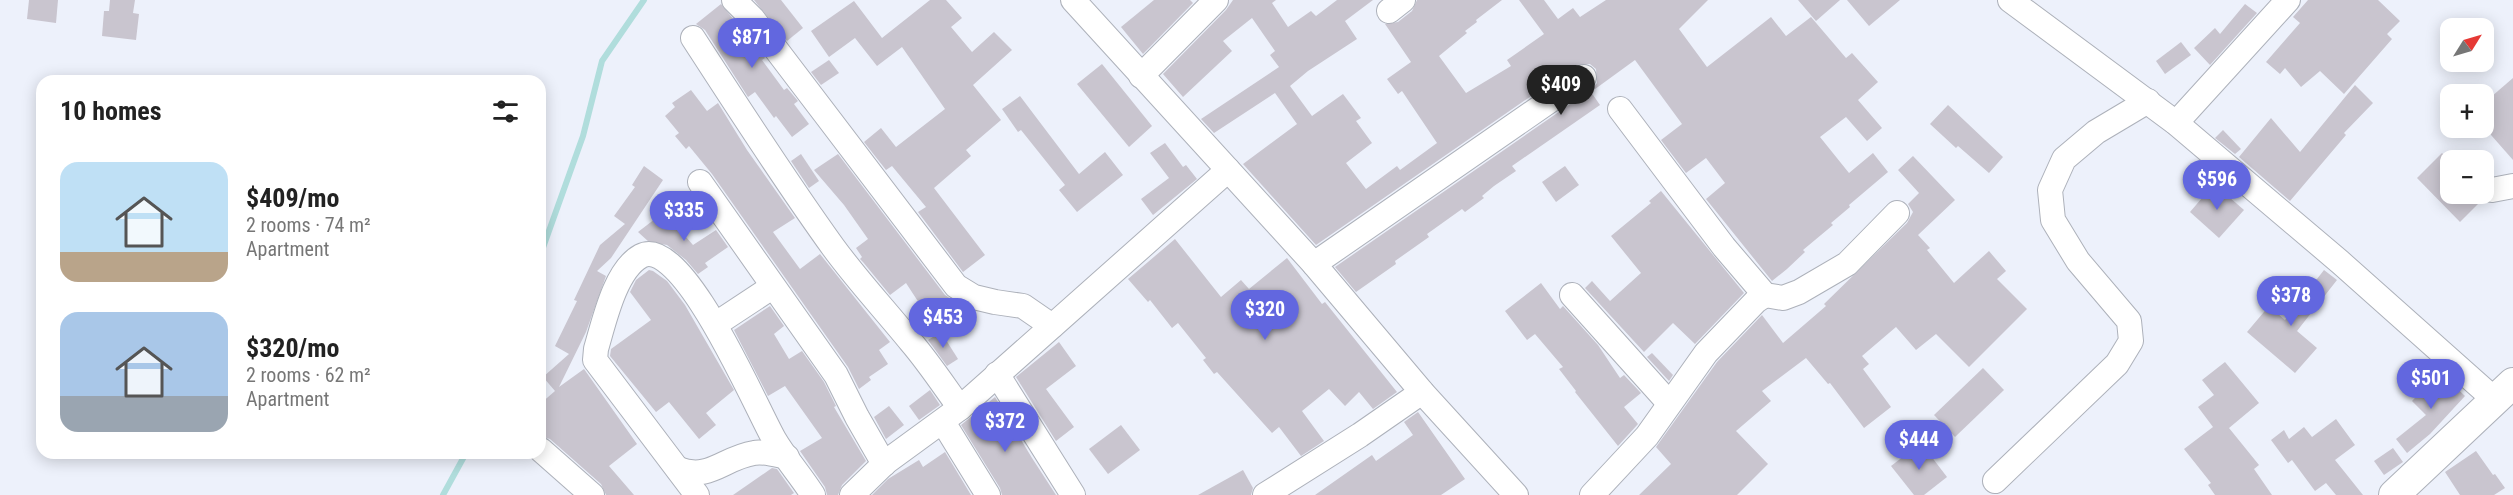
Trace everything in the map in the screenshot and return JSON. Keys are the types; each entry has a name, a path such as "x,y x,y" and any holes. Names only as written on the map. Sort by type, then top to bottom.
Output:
{"street":[{"path":"734,0 753,19 956,286 974,297 995,303 1023,306 1052,326"},
{"path":"1073,0 1314,264 1422,392 1516,495"},
{"path":"1141,76 1216,0"},
{"path":"2010,0 2176,123 2340,262 2504,391 2394,495"},
{"path":"2176,123 2288,0"},
{"path":"693,38 784,180 812,214 833,247 878,305 911,342 951,415 988,495"},
{"path":"1314,264 1584,77"},
{"path":"1995,482 2116,364 2132,341 2129,321 2078,261 2053,220 2050,190 2064,159 2096,132 2148,101"},
{"path":"1620,109 1724,247 1765,294 1783,298 1799,292 1847,264 1897,213"},
{"path":"852,495 884,464 951,415 1228,170"},
{"path":"700,182 836,375 884,464"},
{"path":"696,495 601,370 596,360 596,349 619,280 642,256 653,254 665,260 683,279 716,324 774,440 813,495"},
{"path":"716,324 772,287"},
{"path":"1592,495 1647,436 1706,353 1747,309 1765,294"},
{"path":"1572,295 1669,403"},
{"path":"997,374 1073,495"},
{"path":"1265,495 1360,435 1422,392"},
{"path":"678,469 700,474 736,457 758,452 787,457"},
{"path":"546,454 592,495"}],"building":[{"path":"29,0 58,0 56,23 27,19"},
{"path":"110,0 135,0 133,13 139,14 136,40 102,36 104,11 109,11"},
{"path":"754,0 781,0 803,28 787,41"},
{"path":"930,0 946,0 962,18 951,27 972,52 994,32 1012,50 973,85 1001,120 966,150 971,156 934,188 985,255 963,272 918,212 926,207 892,166 886,170 864,142 881,128 896,147 945,109 902,47 877,66 855,38 829,57 811,31 854,1 882,38"},
{"path":"1154,0 1190,0 1193,3 1143,54 1121,27"},
{"path":"1233,0 1276,0 1272,3 1288,27 1311,11 1316,16 1337,0 1373,0 1345,21 1357,39 1308,71 1290,86 1312,116 1343,94 1361,118 1356,121 1372,143 1346,163 1366,189 1397,166 1400,170 1437,143 1402,91 1398,94 1387,79 1411,62 1385,24 1398,22 1412,11 1417,0 1502,0 1476,20 1477,22 1465,31 1467,33 1439,56 1466,93 1511,66 1507,60 1544,34 1519,0 1544,0 1558,19 1573,8 1580,17 1606,0 1708,0 1679,29 1707,67 1771,17 1786,36 1811,17 1846,58 1852,53 1878,82 1858,100 1882,128 1867,141 1846,117 1820,137 1849,173 1873,153 1888,172 1849,205 1850,207 1831,223 1833,225 1803,250 1805,252 1772,281 1706,199 1725,183 1706,158 1686,173 1661,140 1682,124 1635,60 1591,92 1600,105 1512,166 1516,171 1482,196 1484,198 1465,212 1462,209 1427,234 1429,237 1395,261 1396,264 1356,292 1335,267 1592,89 1597,83 1596,69 1590,64 1576,65 1316,245 1243,164 1297,124 1275,93 1214,133 1201,119 1279,67 1270,55 1275,51 1252,18 1223,41 1232,51 1183,97 1163,74"},
{"path":"1798,0 1840,0 1816,21"},
{"path":"1847,0 1900,0 1869,26"},
{"path":"2308,0 2378,0 2400,21 2387,34 2392,39 2344,94 2320,71 2301,87 2285,68 2280,74 2266,62 2300,23 2293,17"},
{"path":"721,4 765,58 762,60 784,90 787,88 798,101 794,104 809,124 792,137 776,116 774,118 755,92 748,97 705,30 696,24"},
{"path":"2245,4 2257,13 2210,65 2194,48 2215,28 2220,34"},
{"path":"2181,42 2191,55 2165,74 2156,61"},
{"path":"829,60 839,73 821,85 811,72"},
{"path":"1102,64 1152,126 1129,147 1077,84"},
{"path":"2513,78 2513,160 2494,138 2494,94"},
{"path":"2355,85 2373,103 2344,133 2346,135 2290,201 2239,157 2271,118 2300,152"},
{"path":"691,90 707,111 718,103 747,150 795,218 773,232 800,269 820,254 890,342 879,350 888,364 869,377 871,380 859,389 848,367 712,174 689,146 686,149 675,136 679,133 665,116 675,107 672,103"},
{"path":"1020,96 1079,174 1105,152 1123,175 1077,212 1059,190 1065,185 1021,130 1018,132 1002,109"},
{"path":"1948,105 2003,157 1989,173 1958,146 1956,148 1930,124"},
{"path":"2223,130 2241,149 2235,154 2215,138"},
{"path":"1165,143 1183,167 1186,165 1197,179 1153,215 1141,199 1169,178 1150,153"},
{"path":"801,154 819,181 809,188 791,161"},
{"path":"838,154 945,295 960,305 964,311 936,329 906,283 890,295 860,259 862,257 856,248 868,239 844,205 814,170"},
{"path":"2440,155 2440,202 2417,178"},
{"path":"1913,156 1955,200 1918,235 1930,248 1927,250 1954,283 1989,251 2006,271 1997,279 2027,309 1969,367 1936,334 1916,350 1896,327 1862,356 1869,364 1863,369 1891,407 1864,428 1830,383 1828,384 1806,358 1762,391 1771,401 1736,431 1768,464 1737,495 1639,495 1671,464 1656,447 1717,362 1762,315 1783,343 1826,306 1824,304 1907,223 1913,212 1908,204 1919,193 1898,170"},
{"path":"644,166 663,180 611,258 597,271 606,276 586,332 559,387 584,369 637,444 609,466 634,495 606,495 601,484 546,438 546,399 555,391 546,380 546,374 569,354 555,346 600,245 625,224 614,216 635,187 632,185"},
{"path":"1565,166 1579,185 1556,202 1542,182"},
{"path":"2214,184 2244,210 2219,238 2190,212"},
{"path":"1661,191 1744,293 1695,344 1673,323 1644,352 1585,288 1592,281 1610,301 1641,273 1611,236 1651,203 1649,201"},
{"path":"2442,204 2478,204 2460,222"},
{"path":"664,212 693,245 716,230 728,247 705,263 708,267 698,274 686,260 667,245 649,242 638,232"},
{"path":"1175,239 1221,297 1241,280 1249,289 1287,258 1322,304 1325,302 1397,392 1373,409 1359,392 1345,406 1329,389 1302,411 1324,441 1301,456 1279,427 1272,433 1217,372 1214,374 1203,360 1206,358 1178,323 1172,328 1150,300 1148,302 1128,279"},
{"path":"649,270 667,281 685,305 734,390 706,413 716,425 699,439 669,402 656,412 610,356 611,349 651,320 630,292 636,280"},
{"path":"2324,270 2337,280 2297,331 2317,348 2295,373 2247,332 2269,306 2285,320"},
{"path":"1541,283 1560,309 1563,306 1598,345 1620,378 1624,375 1641,393 1624,407 1638,424 1618,446 1559,369 1563,367 1535,334 1527,340 1505,311"},
{"path":"770,306 784,326 774,334 789,359 802,351 824,382 836,406 834,407 866,461 842,485 838,495 827,495 825,487 800,451 822,438 785,386 768,396 734,330"},
{"path":"941,332 958,359 947,366 928,340"},
{"path":"1059,342 1076,366 1046,389 1074,427 1056,441 1016,377"},
{"path":"1652,353 1673,375 1669,381 1647,357"},
{"path":"2225,362 2259,403 2229,428 2259,465 2254,469 2272,495 2215,495 2208,485 2211,483 2184,449 2213,427 2198,407 2214,395 2202,380"},
{"path":"1983,368 2004,390 1955,437 1934,415"},
{"path":"2440,372 2465,396 2430,434 2407,453 2396,439 2426,415 2412,401"},
{"path":"930,390 940,405 919,420 909,406"},
{"path":"995,397 1056,495 1002,495 1000,488 961,425"},
{"path":"889,406 904,425 886,439 874,417"},
{"path":"1418,412 1465,479 1441,495 1315,495 1372,455 1376,461 1413,435 1404,422"},
{"path":"2336,419 2355,445 2335,460 2363,495 2336,495 2326,483 2315,491 2292,460 2288,463 2271,440 2284,430 2289,439 2304,427 2312,437"},
{"path":"1121,425 1140,450 1108,474 1089,449"},
{"path":"1921,443 1947,477 1924,495 1914,495 1891,466"},
{"path":"2393,448 2403,462 2384,475 2374,461"},
{"path":"2476,451 2505,488 2494,495 2460,495 2445,472"},
{"path":"945,452 971,495 872,495 888,479 919,460 923,467"},
{"path":"772,468 777,469 794,493 791,495 733,495"},
{"path":"1243,470 1253,488 1251,495 1198,495"}],"waterway":[{"path":"546,239 583,136 602,61 644,0"},
{"path":"443,495 463,459"}]}
